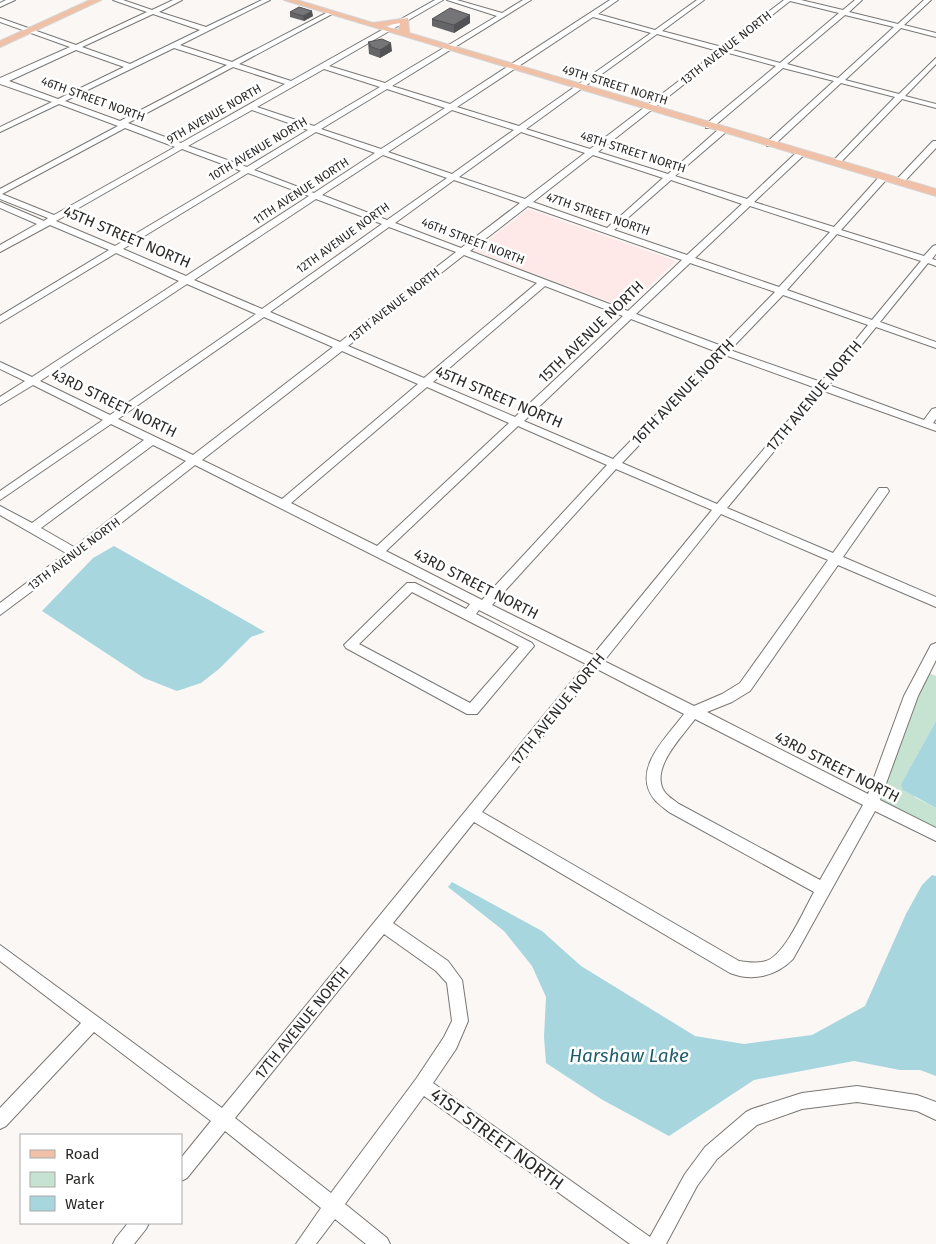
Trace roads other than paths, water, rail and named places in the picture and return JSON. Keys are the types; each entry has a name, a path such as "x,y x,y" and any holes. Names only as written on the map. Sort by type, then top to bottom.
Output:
{"main road":[{"path":"0,44 88,0"},
{"path":"0,39 97,0"},
{"name":"49TH STREET NORTH","path":"288,0 936,193"},
{"path":"367,24 405,20 403,28 405,35 374,38"}],"street":[{"path":"0,5 12,0"},
{"path":"116,0 208,30"},
{"path":"2,83 116,33 120,28 179,0"},
{"path":"0,130 176,46 267,0"},
{"name":"9TH AVENUE NORTH","path":"0,249 440,0"},
{"path":"450,0 503,15"},
{"name":"10TH AVENUE NORTH","path":"0,320 528,0"},
{"name":"11TH AVENUE NORTH","path":"0,402 615,0"},
{"name":"12TH AVENUE NORTH","path":"0,496 263,312 701,0"},
{"name":"13TH AVENUE NORTH","path":"0,610 194,462 788,0"},
{"path":"793,0 936,35"},
{"path":"709,126 858,0"},
{"path":"770,144 928,0"},
{"path":"0,194 121,124 330,12"},
{"path":"592,15 936,106"},
{"path":"0,20 130,67"},
{"path":"176,46 292,84"},
{"path":"835,163 936,60"},
{"name":"48TH STREET NORTH","path":"323,66 931,261"},
{"name":"46TH STREET NORTH","path":"2,83 60,102 247,170 722,350 932,426"},
{"path":"0,136 59,107 60,102"},
{"name":"47TH STREET NORTH","path":"251,107 936,345"},
{"path":"0,184 121,124"},
{"path":"608,231 668,176 723,130"},
{"path":"899,182 936,143"},
{"name":"15TH AVENUE NORTH","path":"378,552 517,423 801,153"},
{"name":"16TH AVENUE NORTH","path":"468,615 481,605 780,291 883,178"},
{"name":"45TH STREET NORTH","path":"0,194 49,221"},
{"name":"45TH STREET NORTH","path":"0,205 49,221 263,312 339,348 720,508 936,602"},
{"name":"17TH AVENUE NORTH","path":"182,1171 720,508 874,323 931,261 936,248"},
{"path":"283,504 427,384 544,282"},
{"name":"43RD STREET NORTH","path":"0,365 194,462 283,504 595,664 936,835"},
{"path":"932,426 936,411"},
{"path":"32,528 152,440"},
{"path":"824,890 674,808 659,795 652,777 655,764 692,713 727,698 745,687 883,491"},
{"path":"0,510 75,553"},
{"path":"411,586 468,615 528,646 472,710 350,645 411,586"},
{"path":"472,813 736,968 752,971 766,970 778,965 787,954 872,803 911,696 936,648"},
{"name":"41ST STREET NORTH","path":"382,924 442,966 454,980 460,1021 450,1043 422,1085 645,1244"},
{"path":"0,952 92,1023 224,1120 381,1244"},
{"path":"0,1120 92,1023"},
{"path":"305,1244 422,1085"},
{"path":"656,1244 691,1180 711,1153 752,1118 802,1101 857,1094 917,1103 936,1111"},
{"path":"122,1244 139,1224"}],"water":[{"path":"114,546 265,632 251,637 219,669 201,683 177,691 144,678 42,611 93,558"},
{"path":"936,721 936,808 903,790 901,784"},
{"name":"Harshaw Lake","path":"932,875 936,876 936,1076 920,1070 900,1070 854,1061 754,1080 669,1136 601,1099 546,1063 544,1037 546,997 532,966 504,931 448,887 452,882 542,931 581,966 695,1036 744,1044 812,1035 865,1006 906,914 922,885"}]}
